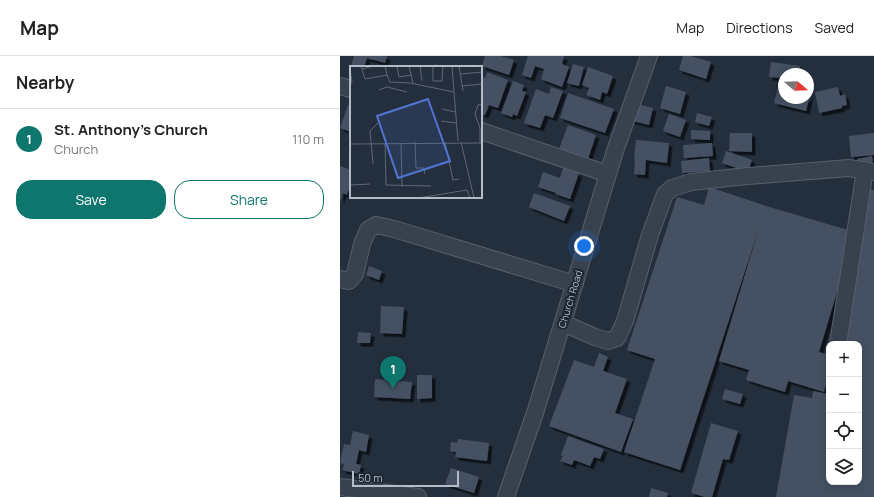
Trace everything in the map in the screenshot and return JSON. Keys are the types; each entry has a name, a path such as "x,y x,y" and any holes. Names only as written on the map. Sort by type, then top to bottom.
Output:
{"street":[{"name":"Church Road","path":"506,497 536,410 608,174 649,56"},
{"path":"340,86 350,89"},
{"path":"482,131 608,174"},
{"path":"563,323 608,341 617,338 625,321 650,235 665,194 672,188 691,182 849,168 869,171 839,341"},
{"path":"340,279 349,281 355,274 362,244 368,230 376,225 394,229 575,284"},
{"path":"340,487 418,497"}],"building":[{"path":"354,56 387,56 385,63 367,58 364,66 351,66"},
{"path":"485,56 501,56 514,60 509,75 482,66"},
{"path":"528,56 564,56 562,64 569,67 562,87 541,79 544,69 535,66 531,78 522,75"},
{"path":"683,56 691,56 711,62 706,79 679,70"},
{"path":"771,62 800,66 800,68 778,68 778,78 769,77"},
{"path":"573,64 584,67 579,86 567,83"},
{"path":"588,67 613,76 607,94 602,92 600,100 586,95 589,88 582,85"},
{"path":"487,72 508,80 498,108 489,105 485,115 482,114 482,76 485,78"},
{"path":"513,81 524,85 522,91 526,92 517,116 513,114 512,117 501,113"},
{"path":"666,86 686,92 680,114 660,108"},
{"path":"551,87 563,91 553,118 545,115 540,128 524,123 536,89 549,94"},
{"path":"778,87 778,104 774,103"},
{"path":"838,87 840,96 845,94 847,105 842,106 842,108 819,113 815,92"},
{"path":"568,93 614,109 605,133 560,118"},
{"path":"633,103 653,108 649,125 629,120"},
{"path":"778,104 808,104 806,111"},
{"path":"348,105 350,106 350,132 340,128"},
{"path":"697,113 712,117 709,126 695,122"},
{"path":"669,114 686,120 680,137 663,131"},
{"path":"568,125 596,135 588,159 559,149"},
{"path":"691,130 710,131 710,140 691,139"},
{"path":"730,133 752,133 752,152 729,151"},
{"path":"874,133 874,155 851,157 849,136"},
{"path":"636,140 669,143 667,163 646,160 645,175 634,174"},
{"path":"712,143 713,156 684,158 683,145"},
{"path":"726,151 752,160 748,172 722,163"},
{"path":"872,156 873,165 859,168 857,159"},
{"path":"709,158 710,171 682,173 681,161"},
{"path":"340,166 350,170 350,186 347,195 343,193 340,202"},
{"path":"563,168 579,173 570,199 538,187 543,172 560,178"},
{"path":"709,187 766,206 855,232 819,352 826,354 826,385 824,392 788,381 785,392 746,380 749,370 719,361 759,228 680,470 624,452 655,359 627,350 677,197 704,205"},
{"path":"867,189 874,190 874,497 776,497 794,395 812,398 813,391 826,393 826,485 862,485 862,341 842,341"},
{"path":"534,193 570,206 564,221 529,207"},
{"path":"369,266 382,271 379,280 366,275"},
{"path":"381,306 404,307 402,334 380,333"},
{"path":"358,332 371,333 370,343 357,343"},
{"path":"599,353 608,357 603,371 627,379 615,413 633,419 621,452 549,426 574,360 594,367"},
{"path":"417,375 432,375 432,398 417,399"},
{"path":"375,379 412,382 410,399 374,397"},
{"path":"725,389 743,394 740,404 722,399"},
{"path":"711,423 738,431 729,460 723,459 712,497 705,497 691,493"},
{"path":"353,431 369,435 366,452 359,450 356,464 361,465 359,474 342,470 344,464 340,463 344,444 350,445"},
{"path":"568,436 604,449 600,459 594,457 590,466 574,460 572,465 560,461 563,456 561,455"},
{"path":"458,439 489,443 487,461 455,457 456,452 450,451 451,442 457,443"},
{"path":"451,468 479,477 474,493 445,484"},
{"path":"651,488 668,493 667,497 649,497"}],"place":[{"name":"St. Anthony's Church","path":"393,389"}]}
